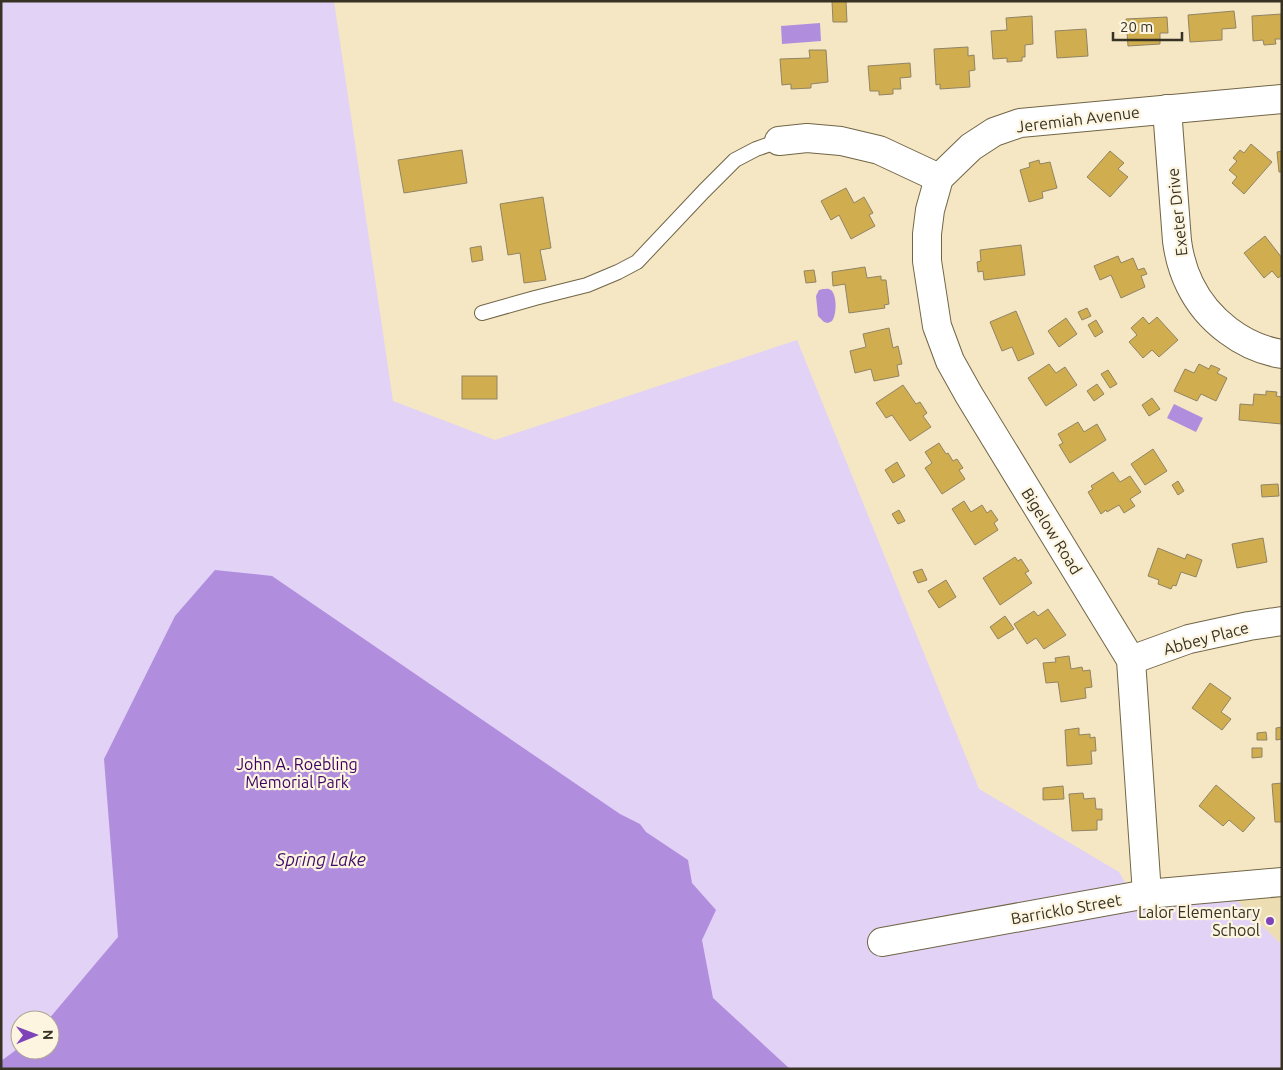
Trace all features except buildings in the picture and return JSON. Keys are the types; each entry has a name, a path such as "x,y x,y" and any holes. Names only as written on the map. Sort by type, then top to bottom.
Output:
{"street":[{"name":"Jeremiah Avenue","path":"939,178 971,147 994,132 1020,124 1167,109 1282,100"},
{"name":"Exeter Drive","path":"1167,109 1177,241 1189,285 1205,309 1224,328 1246,342 1282,354"},
{"path":"779,141 807,138 842,141 879,150 939,178"},
{"name":"Bigelow Road","path":"939,178 930,210 927,234 927,261 937,326 950,361 1132,660 1147,894"},
{"name":"Abbey Place","path":"1132,660 1189,638 1282,621"},
{"name":"Barricklo Street","path":"882,942 1147,894 1282,882"}],"lane":[{"path":"482,313 587,285 637,262 735,160 756,149 779,141"}],"shaded area":[{"name":"Lalor Elementary School","path":"1282,893 1282,945 1233,897"}],"green space":[{"name":"John A. Roebling Memorial Park","path":"1,1 334,1 393,401 495,440 797,340 979,789 1119,872 1129,889 1233,897 1282,945 1282,1069 1,1069"}],"water":[{"path":"820,23 821,41 782,44 781,26"},
{"path":"819,290 831,290 835,300 834,318 828,323 818,316 816,296"},
{"path":"1174,404 1203,418 1196,432 1167,418"},
{"name":"Spring Lake","path":"215,570 272,576 620,814 640,824 646,832 688,860 692,883 716,910 702,940 713,998 790,1069 1,1069 1,1061 10,1054 10,1060 60,1060 60,1010 56,1010 118,937 104,759 175,616"}],"place":[{"name":"Lalor Elementary School","path":"1270,921"}]}
